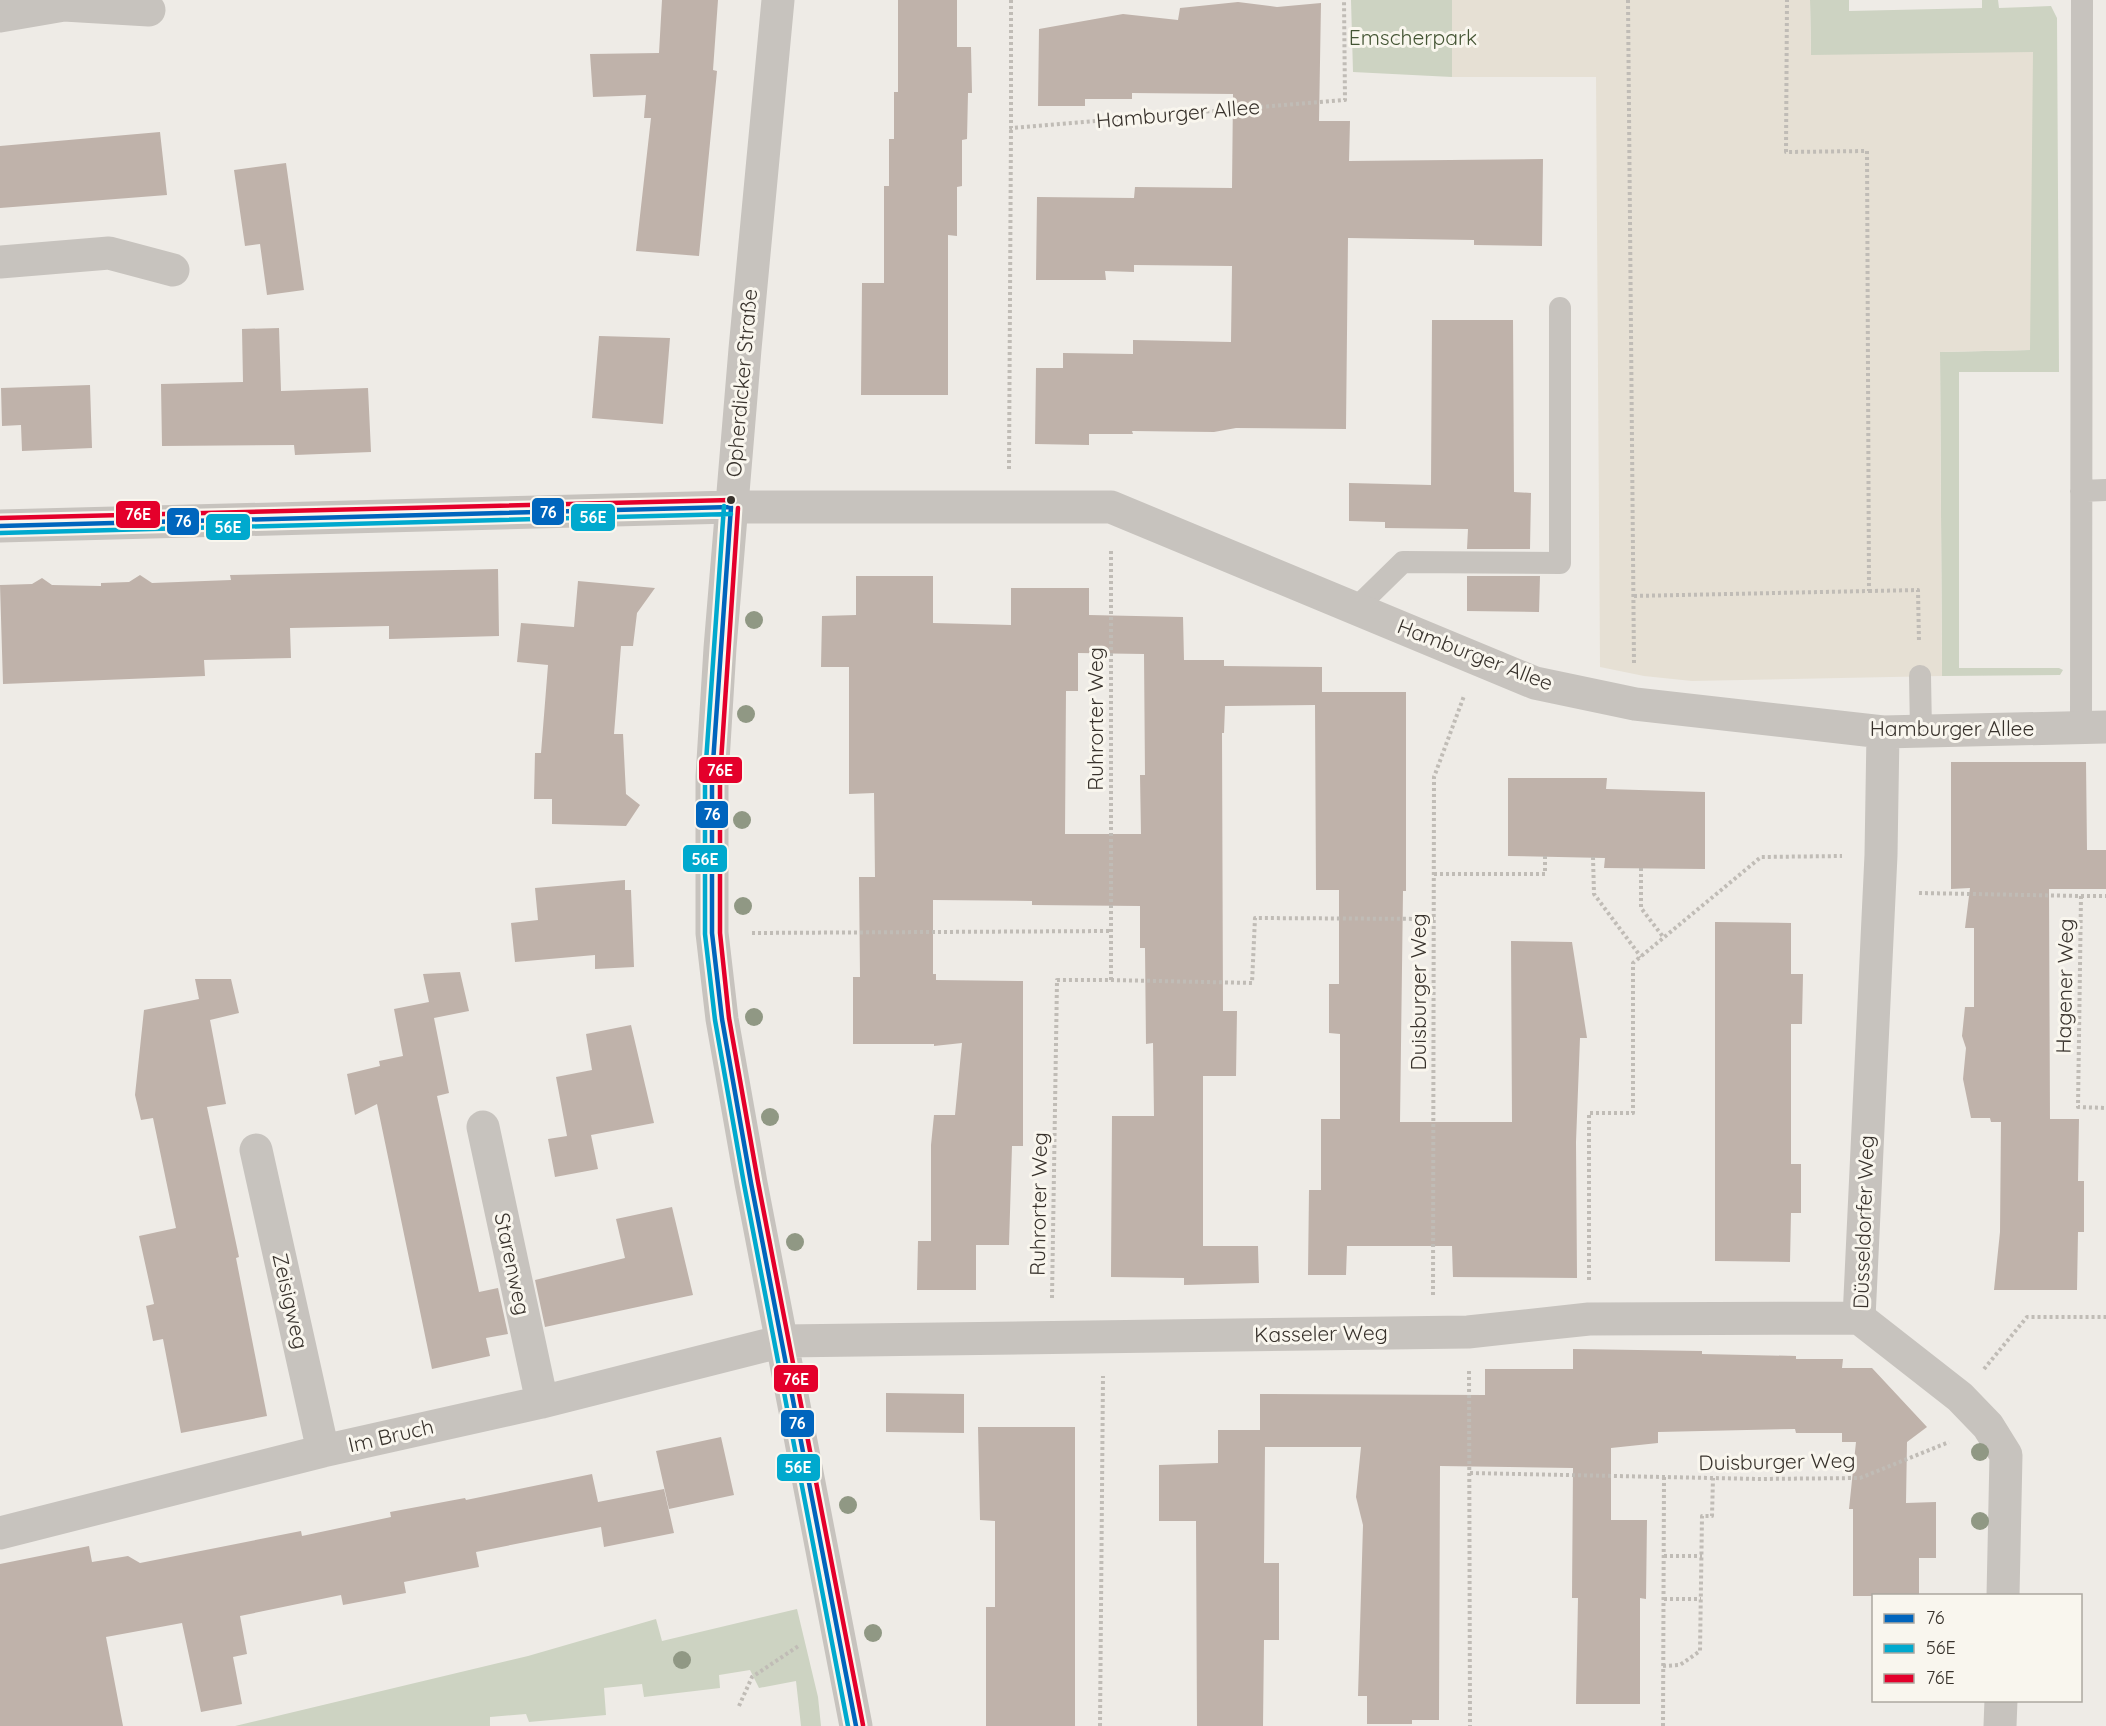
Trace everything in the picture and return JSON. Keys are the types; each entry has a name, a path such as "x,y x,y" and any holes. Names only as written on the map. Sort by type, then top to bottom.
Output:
{"street":[{"name":"Opherdicker Straße","path":"778,0 731,507 712,777 712,933 722,1019 856,1726"},
{"path":"0,16 64,5 149,10"},
{"path":"0,262 109,253 173,270"},
{"name":"Hamburger Allee","path":"0,526 731,507 1111,507 1535,683 1635,704 1883,732 2093,727"},
{"name":"Düsseldorfer Weg","path":"1883,732 1881,855 1859,1318 1960,1397 1988,1426 2006,1455 2003,1594"},
{"name":"Starenweg","path":"483,1127 542,1402"},
{"name":"Zeisigweg","path":"256,1150 323,1451"},
{"name":"Kasseler Weg","path":"783,1341 1468,1332 1589,1319 1859,1318"},
{"name":"Im Bruch","path":"0,1533 323,1451 542,1402 783,1341"},
{"path":"2000,1726 2001,1702"}],"lane":[{"path":"2082,0 2081,491 2093,727"},
{"path":"1356,609 1403,562 1560,563 1560,308"},
{"path":"2081,491 2106,490"},
{"path":"1920,676 1921,731"}],"path":[{"path":"1009,506 1011,0"},
{"name":"Hamburger Allee","path":"1011,128 1345,100 1344,0"},
{"path":"1628,0 1635,704"},
{"path":"1787,0 1786,152 1867,151 1869,591"},
{"name":"Ruhrorter Weg","path":"1111,507 1111,980"},
{"path":"1634,596 1918,590 1920,676"},
{"name":"Duisburger Weg","path":"1432,1332 1434,777 1477,659"},
{"path":"1589,1319 1589,1113 1633,1113 1634,963 1761,857 1881,855"},
{"path":"1434,874 1545,874 1545,856"},
{"path":"1593,857 1594,894 1641,957"},
{"path":"1641,868 1641,908 1664,938"},
{"name":"Hagener Weg","path":"1879,893 2081,896 2078,1107 2106,1108"},
{"path":"2081,896 2106,896"},
{"name":"Ruhrorter Weg","path":"1052,1338 1057,980 1252,983 1255,918 1434,919"},
{"path":"712,933 1111,931"},
{"path":"1960,1397 2027,1317 2106,1317"},
{"path":"1468,1332 1470,1726"},
{"path":"1100,1726 1103,1338"},
{"name":"Duisburger Weg","path":"1470,1473 1664,1478 1860,1478 1988,1426"},
{"path":"1663,1726 1664,1478"},
{"path":"1663,1666 1680,1665 1700,1651 1702,1516 1712,1516 1713,1478"},
{"path":"1664,1556 1702,1556"},
{"path":"1664,1599 1701,1599"},
{"path":"739,1706 752,1677 810,1639 832,1603"}],"green space":[{"name":"Emscherpark","path":"1351,0 1452,0 1452,77 1353,72"},
{"path":"1810,0 1849,0 1849,11 1982,8 1982,0 1998,0 1999,8 2051,6 2057,18 2059,372 1959,372 1959,668 2059,668 2063,670 2060,675 1942,676 1940,352 2030,350 1811,55"},
{"path":"797,1609 818,1697 821,1726 801,1726 796,1681 759,1688 750,1670 719,1675 720,1688 644,1697 642,1684 604,1688 606,1715 529,1722 526,1714 490,1717 490,1726 235,1726 528,1656 656,1619 662,1641"}],"shaded area":[{"path":"1452,0 1810,0 1811,55 2033,52 2030,350 1940,352 1942,676 1692,681 1644,676 1600,667 1596,77 1452,77"}],"building":[{"path":"662,0 718,0 713,70 717,71 699,256 636,251 651,118 644,118 646,95 593,97 590,54 659,53"},
{"path":"898,0 957,0 957,47 971,47 972,93 968,93 967,139 962,140 962,186 957,187 957,236 948,235 948,395 861,395 862,283 884,283 884,186 889,186 889,139 894,139 894,92 898,92"},
{"path":"1238,2 1277,7 1321,3 1319,121 1350,121 1349,161 1543,159 1542,246 1474,245 1474,240 1348,238 1346,429 1236,428 1214,432 1132,431 1133,434 1089,434 1089,445 1035,444 1036,368 1063,368 1063,353 1133,354 1133,340 1231,342 1232,266 1134,265 1134,272 1105,271 1106,280 1036,280 1037,197 1134,198 1135,187 1232,188 1233,94 1132,93 1132,99 1085,99 1085,106 1038,106 1039,29 1123,14 1178,20 1180,8"},
{"path":"160,132 167,195 0,208 0,146"},
{"path":"286,163 304,290 267,295 260,244 245,246 234,170"},
{"path":"1432,320 1513,320 1514,492 1531,493 1530,549 1467,549 1468,529 1385,528 1385,522 1349,521 1349,483 1431,485"},
{"path":"279,328 281,391 368,388 371,452 295,455 294,445 162,446 161,384 243,382 242,329"},
{"path":"599,336 670,338 663,424 592,418"},
{"path":"90,385 92,448 22,451 21,425 2,426 1,388"},
{"path":"498,569 499,636 389,639 389,626 290,628 291,658 204,660 205,676 3,684 0,585 32,584 42,578 52,585 101,586 101,583 129,582 140,575 152,583 231,580 230,575"},
{"path":"856,576 933,576 933,623 1011,625 1011,588 1089,588 1089,615 1183,617 1184,660 1224,660 1224,666 1322,667 1322,692 1406,692 1406,891 1403,891 1400,1122 1512,1122 1511,941 1572,942 1587,1038 1580,1038 1576,1142 1577,1278 1453,1277 1452,1246 1347,1246 1346,1275 1308,1275 1309,1190 1321,1190 1321,1119 1340,1119 1340,1034 1329,1033 1329,984 1339,984 1339,890 1316,890 1315,705 1225,706 1224,733 1222,733 1223,1011 1237,1011 1236,1076 1203,1076 1203,1246 1258,1246 1259,1283 1184,1285 1184,1278 1111,1277 1112,1116 1154,1116 1153,1043 1146,1044 1145,948 1140,948 1140,906 1032,905 1032,901 933,900 933,974 936,974 936,980 1023,981 1023,1146 1012,1146 1009,1245 976,1245 976,1290 917,1290 918,1241 931,1241 931,1145 934,1115 955,1115 962,1043 934,1046 934,1044 853,1044 853,977 860,977 859,877 875,877 874,793 849,794 849,667 821,667 822,616 856,615","holes":["1078,653 1144,654 1145,775 1140,775 1141,834 1065,834 1066,691 1078,691"]},
{"path":"1467,576 1540,576 1539,612 1467,611"},
{"path":"578,581 655,588 637,613 633,646 621,646 614,734 623,734 626,794 640,805 626,826 552,824 552,799 534,799 535,753 541,753 548,665 517,662 521,623 574,627"},
{"path":"1951,762 2086,762 2087,850 2106,850 2106,889 2049,889 2050,1119 2079,1119 2078,1181 2084,1181 2084,1232 2078,1232 2077,1290 1994,1290 2000,1232 2001,1122 1991,1122 1990,1118 1971,1118 1963,1079 1966,1048 1962,1036 1965,1007 1974,1007 1974,928 1965,928 1970,888 1951,889"},
{"path":"1508,778 1607,778 1606,789 1705,792 1705,869 1604,868 1605,858 1508,856"},
{"path":"625,880 625,890 631,890 634,967 595,969 595,955 515,962 511,923 538,920 535,888"},
{"path":"1715,922 1791,923 1791,974 1803,974 1802,1024 1791,1024 1791,1164 1801,1164 1801,1213 1791,1213 1790,1262 1715,1261"},
{"path":"460,972 469,1011 434,1018 449,1093 437,1096 479,1292 498,1288 508,1334 486,1338 490,1356 432,1369 377,1104 355,1115 347,1074 380,1066 379,1061 403,1056 394,1009 429,1002 423,974"},
{"path":"195,979 231,979 239,1013 210,1020 226,1104 207,1107 239,1257 236,1258 267,1416 181,1433 163,1339 153,1341 146,1306 154,1304 139,1236 176,1228 153,1118 141,1120 135,1095 144,1010 199,999"},
{"path":"631,1025 654,1123 591,1135 598,1169 555,1177 548,1139 567,1136 556,1077 592,1070 586,1034"},
{"path":"672,1207 693,1295 545,1327 535,1280 625,1258 616,1219"},
{"path":"1573,1349 1702,1351 1702,1354 1796,1356 1796,1359 1843,1359 1842,1368 1872,1368 1927,1427 1907,1442 1906,1503 1936,1502 1936,1558 1919,1558 1919,1594 1853,1596 1853,1509 1849,1509 1856,1442 1842,1442 1842,1433 1796,1433 1795,1429 1658,1432 1658,1443 1611,1448 1611,1520 1647,1520 1646,1599 1640,1598 1640,1704 1576,1704 1578,1598 1572,1598 1573,1468 1440,1466 1439,1720 1412,1720 1412,1724 1367,1724 1367,1696 1358,1696 1363,1525 1356,1497 1361,1447 1265,1447 1264,1563 1279,1563 1279,1640 1264,1640 1263,1726 1197,1726 1196,1521 1159,1521 1159,1465 1218,1463 1218,1430 1260,1430 1260,1394 1485,1395 1485,1369 1573,1369"},
{"path":"886,1393 964,1394 964,1433 886,1432"},
{"path":"978,1427 1075,1427 1075,1726 986,1726 986,1607 995,1607 995,1521 980,1520"},
{"path":"721,1437 734,1495 669,1509 656,1451"},
{"path":"592,1474 598,1502 664,1489 674,1533 604,1547 601,1527 476,1552 479,1567 404,1582 406,1593 343,1605 341,1595 240,1616 247,1654 233,1657 242,1704 201,1712 182,1623 106,1637 123,1726 0,1726 0,1564 89,1546 92,1562 128,1556 140,1563 301,1531 302,1536 391,1517 390,1512 465,1498 466,1500"}],"transit line":[{"name":"76E","path":"0,518 731,500"},
{"name":"56E","path":"724,506 705,776 705,934 715,1020 744,1184 848,1726"},
{"name":"76","path":"731,507 712,777 712,933 722,1019 751,1183 856,1726"},
{"name":"76","path":"0,526 731,507"},
{"name":"76E","path":"738,508 720,777 720,933 729,1018 758,1182 863,1725"},
{"name":"56E","path":"0,533 731,514"}]}
